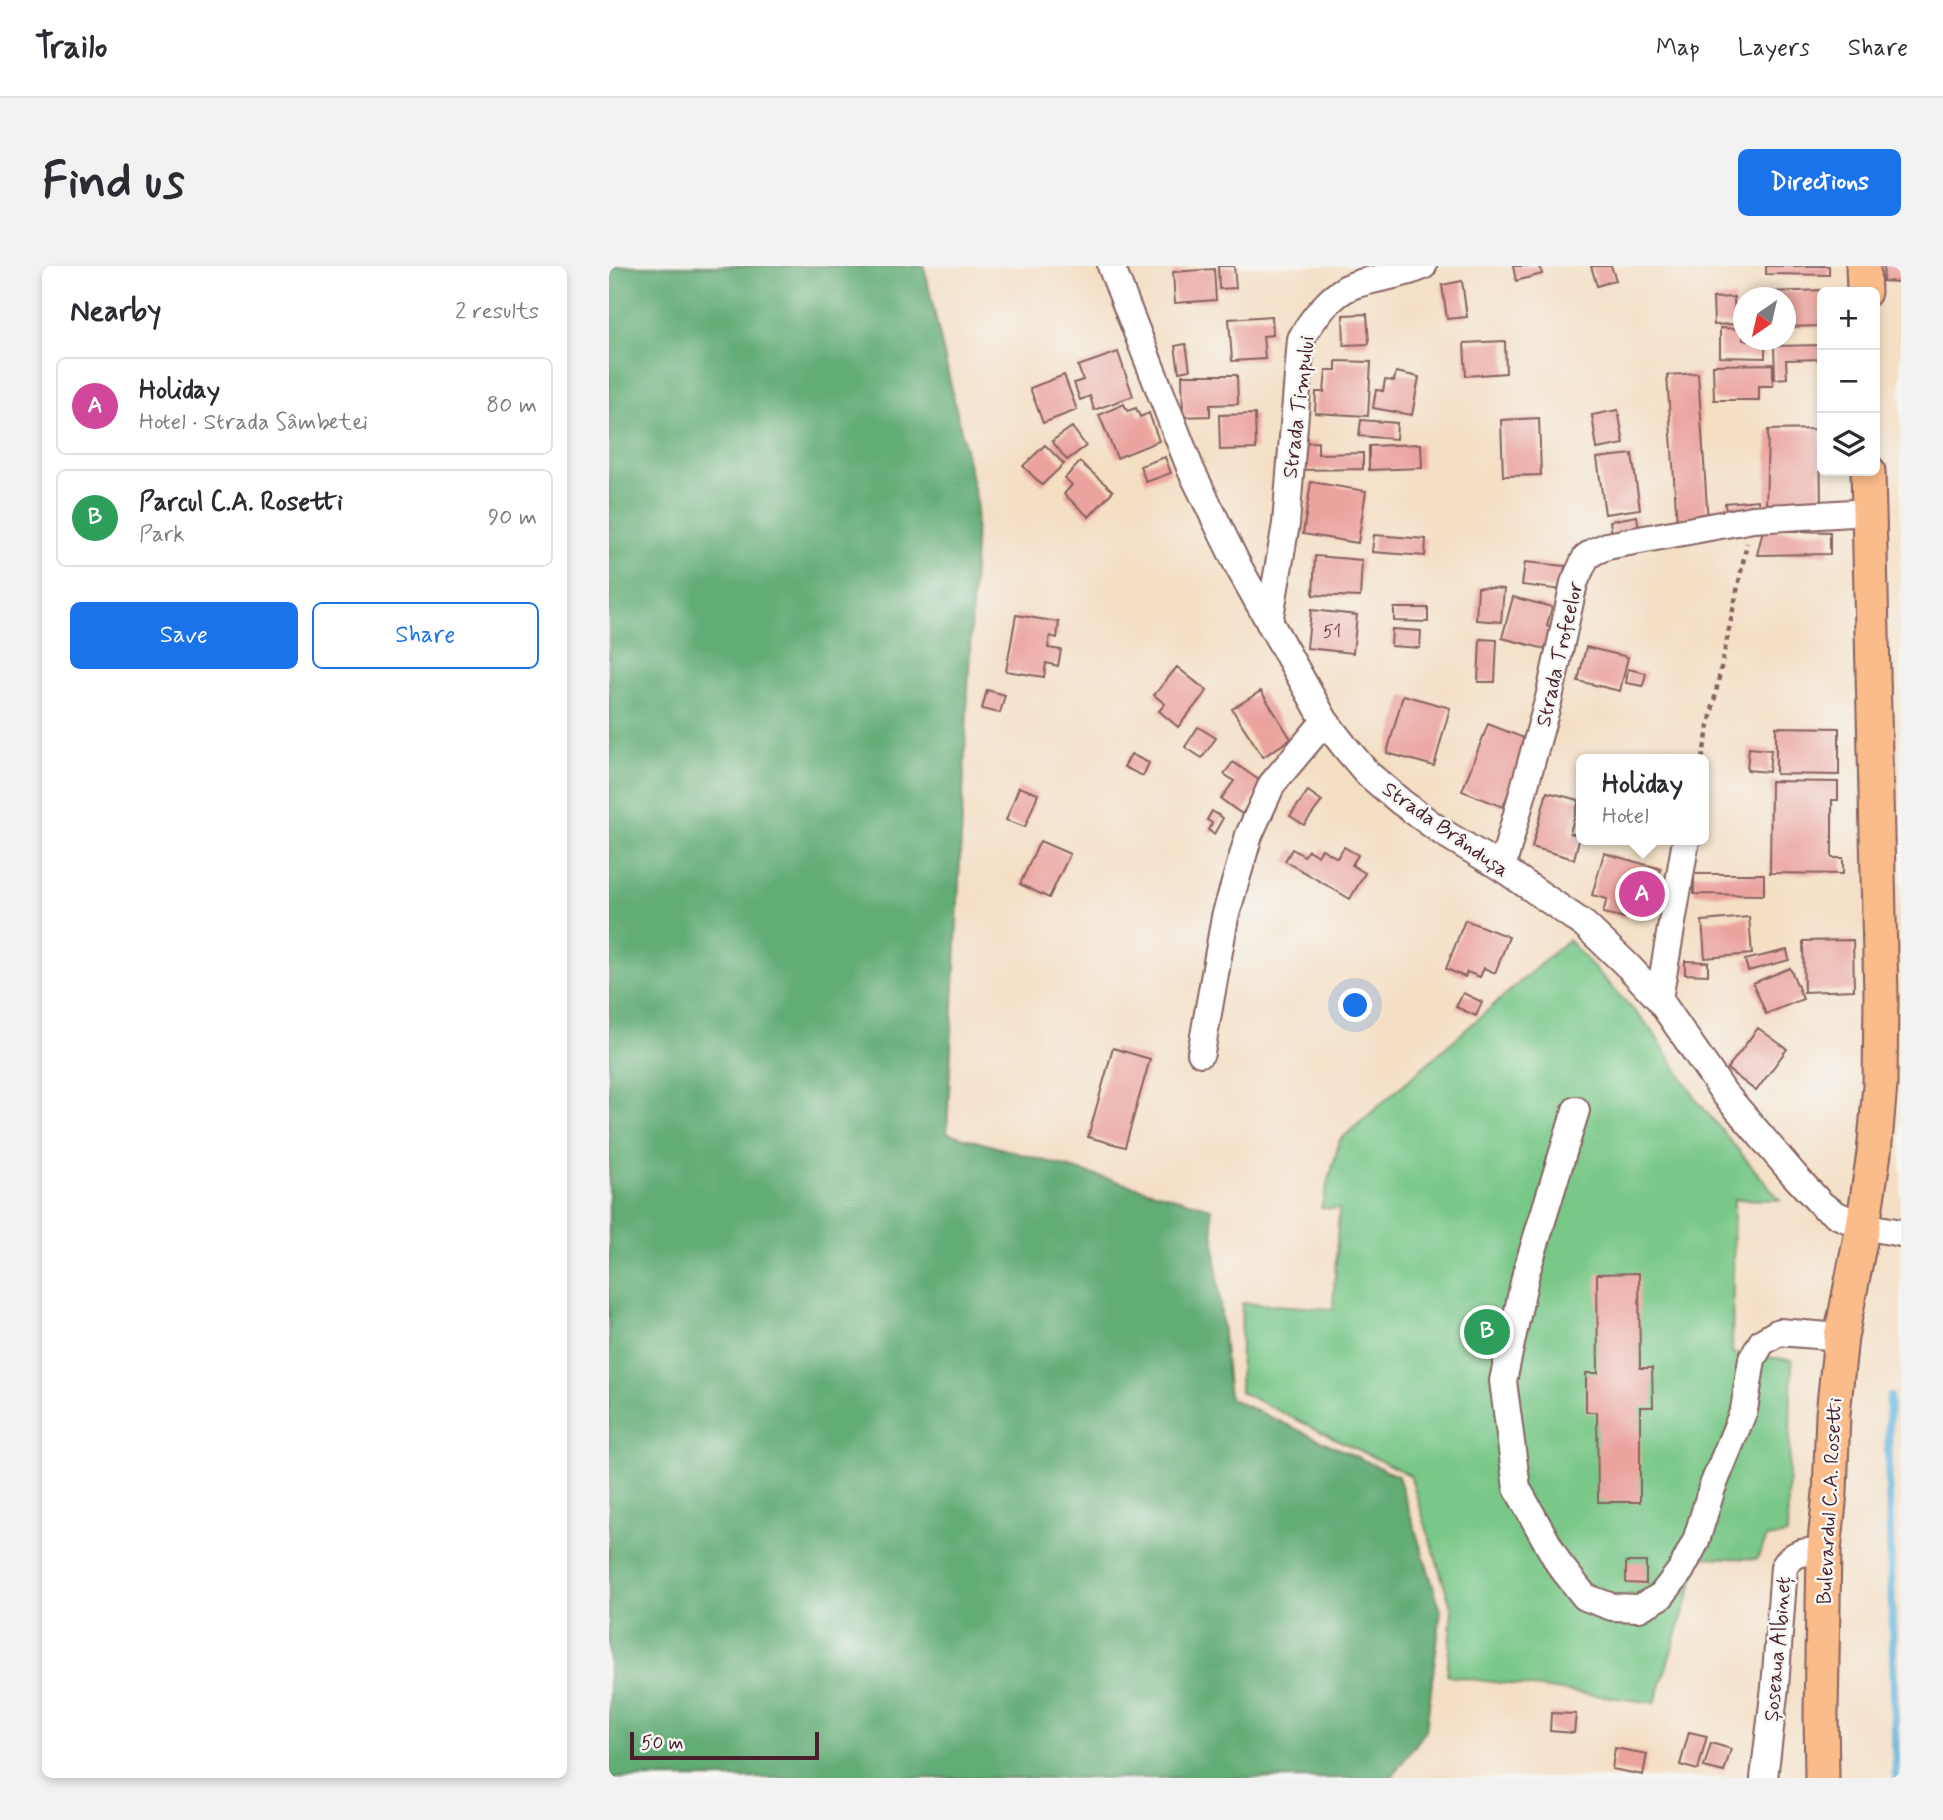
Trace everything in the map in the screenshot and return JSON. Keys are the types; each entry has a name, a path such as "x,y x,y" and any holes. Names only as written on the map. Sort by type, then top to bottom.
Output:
{"main road":[{"path":"1863,266 1864,287"},
{"name":"Bulevardul C.A. Rosetti","path":"1822,1778 1824,1551 1833,1414 1841,1337 1874,1153 1880,1085 1881,996 1868,476"}],"street":[{"name":"Strada Brândușa","path":"1111,266 1191,470 1238,566 1325,720 1368,774 1442,832 1502,868 1584,925 1628,966 1659,999 1724,1093 1794,1177 1822,1205 1863,1226 1901,1233"},
{"name":"Strada Timpului","path":"1269,622 1286,524 1301,339 1309,324 1339,294 1352,286 1423,266"},
{"name":"Strada Trofeelor","path":"1502,868 1549,698 1574,583 1586,557 1608,546 1753,519 1869,512"},
{"path":"1201,1053 1224,917 1248,835 1272,784 1325,720"},
{"path":"1659,999 1685,845"},
{"path":"1576,1110 1526,1273 1503,1381 1517,1488 1559,1564 1585,1597 1612,1607 1639,1608 1661,1596 1681,1570 1696,1541 1712,1488 1744,1410 1752,1359 1762,1342 1779,1332 1841,1337"},
{"name":"Șoseaua Albineț","path":"1764,1778 1775,1687 1784,1567 1794,1554 1824,1551"}],"path":[{"path":"1703,754 1753,519"}],"green space":[{"path":"609,266 924,266 977,502 947,1133 1211,1208 1229,1398 1398,1476 1441,1611 1426,1730 1391,1778 609,1778"},
{"path":"1568,940 1651,1029 1698,1102 1780,1200 1734,1199 1732,1353 1792,1360 1787,1535 1767,1538 1757,1559 1701,1557 1655,1703 1447,1676 1452,1610 1410,1475 1240,1392 1242,1303 1333,1309 1339,1209 1321,1208 1340,1140"}],"building":[{"path":"1218,266 1234,266 1236,288 1219,289"},
{"path":"1513,266 1540,266 1542,274 1516,281"},
{"path":"1591,266 1611,266 1616,280 1597,286"},
{"path":"1766,266 1829,266 1829,275 1766,274"},
{"path":"1884,266 1901,266 1901,282 1883,281"},
{"path":"1214,269 1216,300 1175,303 1173,272"},
{"path":"1462,281 1467,317 1447,319 1442,285"},
{"path":"1817,290 1817,326 1796,327 1796,291"},
{"path":"1733,297 1733,324 1714,325 1713,298"},
{"path":"1367,314 1369,344 1344,345 1343,315"},
{"path":"1272,316 1273,335 1263,336 1265,359 1232,361 1229,319"},
{"path":"1720,328 1733,329 1733,350 1765,350 1765,358 1720,357"},
{"path":"1505,341 1506,373 1466,376 1464,343"},
{"path":"1186,344 1190,370 1179,372 1175,346"},
{"path":"1817,345 1817,359 1786,360 1787,378 1775,379 1774,350 1796,350 1796,346"},
{"path":"1118,352 1133,396 1094,410 1090,396 1080,400 1074,383 1083,380 1078,366"},
{"path":"1336,361 1371,362 1368,416 1315,413 1316,392 1324,392 1326,370 1336,370"},
{"path":"1773,364 1773,386 1759,386 1759,400 1714,400 1713,365"},
{"path":"1396,372 1419,377 1412,415 1373,408 1376,390 1383,391 1385,380 1394,381"},
{"path":"1698,373 1708,522 1677,524 1667,375"},
{"path":"1064,375 1077,410 1043,423 1030,388"},
{"path":"1182,375 1237,375 1238,404 1210,405 1210,416 1183,417"},
{"path":"1124,404 1127,411 1136,408 1140,417 1149,413 1159,441 1117,458 1099,415"},
{"path":"1618,410 1624,444 1597,449 1592,415"},
{"path":"1255,414 1256,449 1220,450 1219,415"},
{"path":"1539,418 1541,475 1503,476 1501,420"},
{"path":"1361,420 1397,423 1396,439 1359,436"},
{"path":"1072,427 1086,446 1067,460 1052,441"},
{"path":"1817,429 1817,476 1821,476 1821,509 1766,509 1768,430"},
{"path":"1318,442 1318,454 1363,453 1363,469 1299,470 1298,443"},
{"path":"1421,444 1422,468 1369,470 1369,446"},
{"path":"1045,445 1064,464 1042,485 1023,466"},
{"path":"1632,454 1640,509 1605,514 1597,458"},
{"path":"1165,457 1171,473 1146,482 1140,466"},
{"path":"1080,462 1113,491 1089,517 1064,494 1072,485 1065,478"},
{"path":"1311,482 1366,491 1358,543 1303,534"},
{"path":"1758,500 1759,511 1726,514 1725,503"},
{"path":"1637,516 1639,530 1612,535 1610,521"},
{"path":"1763,530 1830,532 1830,554 1757,555"},
{"path":"1374,535 1426,539 1425,556 1372,552"},
{"path":"1315,556 1362,560 1360,597 1313,595"},
{"path":"1525,562 1565,566 1562,590 1522,585"},
{"path":"1478,587 1504,589 1501,622 1476,620"},
{"path":"1513,597 1552,607 1547,626 1562,630 1557,652 1502,638"},
{"path":"1394,608 1428,608 1428,622 1394,621"},
{"path":"1311,610 1357,615 1353,653 1307,648"},
{"path":"1016,615 1059,622 1057,638 1050,636 1048,648 1061,650 1058,666 1046,663 1044,677 1006,671"},
{"path":"1392,629 1421,631 1420,648 1391,646"},
{"path":"1480,639 1497,640 1495,682 1478,682"},
{"path":"1586,647 1628,657 1620,691 1578,681"},
{"path":"1177,667 1207,691 1178,727 1159,711 1165,704 1154,695"},
{"path":"1628,669 1646,673 1643,686 1626,683"},
{"path":"987,690 1005,695 1000,713 982,709"},
{"path":"1261,691 1291,739 1263,757 1232,709"},
{"path":"1403,695 1450,708 1434,766 1387,753"},
{"path":"1488,724 1529,740 1503,807 1462,791"},
{"path":"1198,727 1216,738 1202,758 1185,747"},
{"path":"1776,727 1839,728 1839,775 1776,774"},
{"path":"1749,748 1771,750 1769,772 1747,770"},
{"path":"1131,754 1149,763 1143,776 1124,767"},
{"path":"1233,762 1263,783 1242,814 1221,799 1234,781 1224,774"},
{"path":"1771,781 1838,782 1838,800 1832,800 1832,858 1843,858 1843,874 1770,873"},
{"path":"1019,787 1038,794 1025,827 1006,820"},
{"path":"1308,791 1322,801 1304,825 1290,816"},
{"path":"1547,792 1576,799 1570,833 1576,835 1578,845 1574,859 1532,847"},
{"path":"1212,811 1223,818 1214,834 1208,830 1212,823 1207,820"},
{"path":"1040,841 1070,854 1049,898 1020,884"},
{"path":"1344,847 1358,855 1352,865 1365,873 1350,899 1285,861 1292,849 1304,856 1308,850 1318,856 1322,849 1337,858"},
{"path":"1604,853 1661,869 1649,915 1627,909 1625,918 1603,913 1607,899 1592,895"},
{"path":"1694,874 1764,874 1764,895 1694,894"},
{"path":"1749,917 1752,954 1705,958 1702,921"},
{"path":"1465,920 1509,937 1495,973 1484,968 1480,977 1467,972 1465,977 1446,969"},
{"path":"1853,940 1854,990 1804,992 1803,941"},
{"path":"1787,950 1789,960 1748,971 1745,960"},
{"path":"1685,961 1708,962 1708,975 1685,974"},
{"path":"1790,968 1803,999 1766,1014 1753,983"},
{"path":"1463,993 1482,1002 1476,1016 1456,1007"},
{"path":"1758,1028 1787,1049 1756,1091 1727,1069"},
{"path":"1113,1048 1150,1059 1125,1147 1088,1137"},
{"path":"1639,1273 1640,1368 1652,1368 1653,1407 1640,1407 1640,1502 1598,1502 1597,1412 1586,1412 1586,1373 1598,1373 1597,1274"},
{"path":"1626,1562 1646,1562 1646,1584 1626,1583"},
{"path":"1551,1713 1576,1714 1574,1733 1550,1731"},
{"path":"1689,1732 1707,1736 1698,1770 1680,1765"},
{"path":"1711,1743 1731,1749 1724,1772 1704,1767"},
{"path":"1615,1748 1647,1754 1643,1775 1612,1769"}],"waterway":[{"path":"1890,1397 1888,1451 1896,1778"}],"place":[{"name":"Holiday","path":"1642,894"},
{"name":"Parcul C.A. Rosetti","path":"1487,1332"}]}
